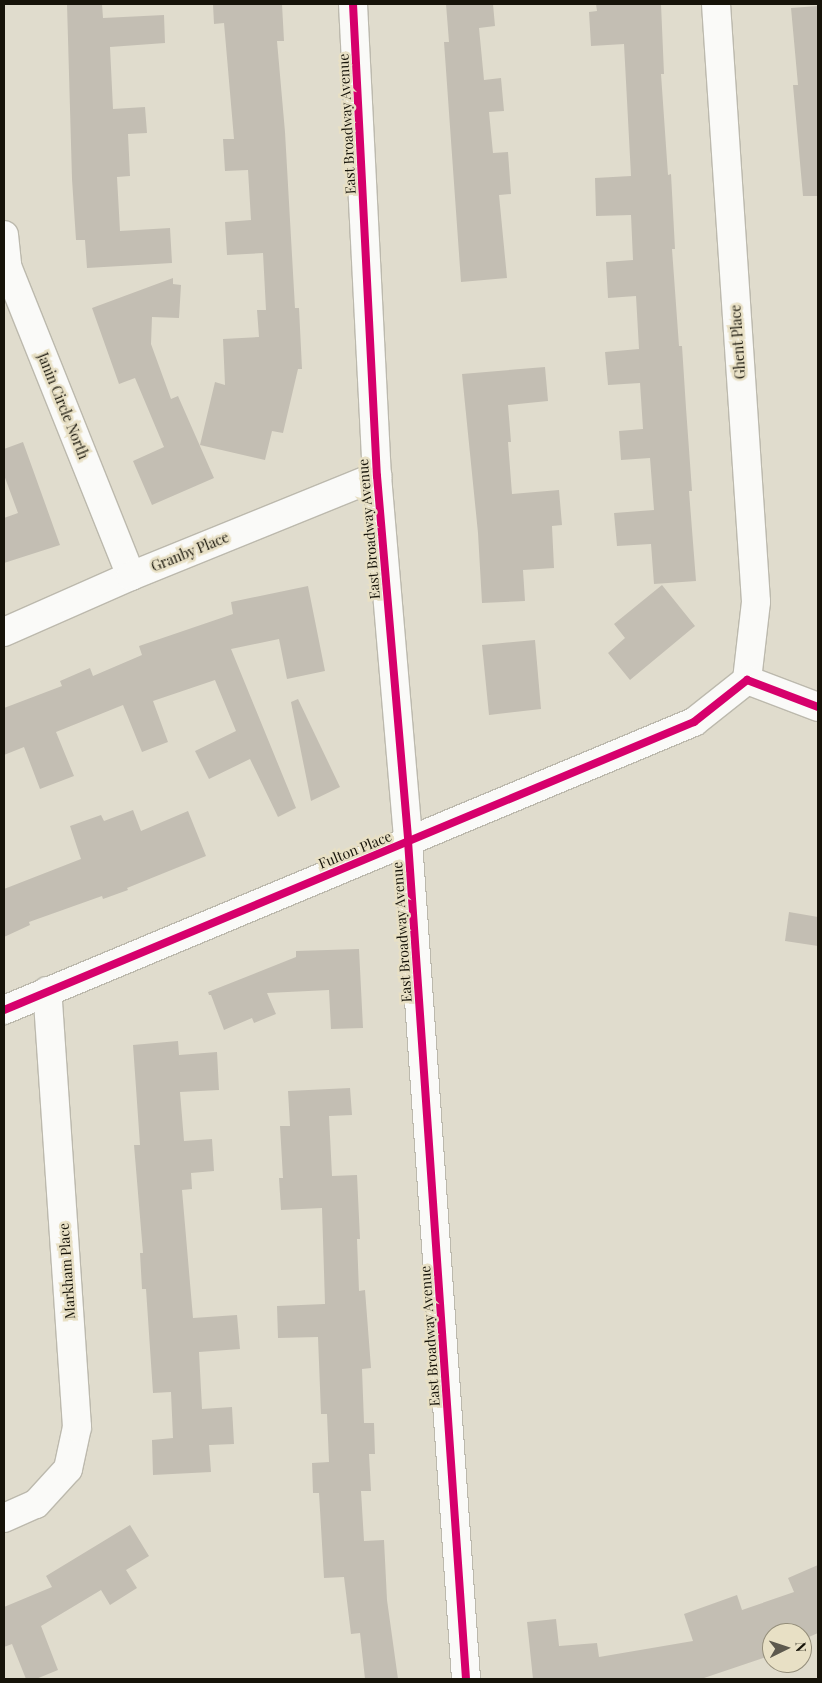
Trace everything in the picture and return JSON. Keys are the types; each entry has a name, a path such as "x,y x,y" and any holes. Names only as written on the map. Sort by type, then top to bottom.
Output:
{"street":[{"name":"East Broadway Avenue","path":"353,4 377,476 408,842 466,1679"},
{"name":"Ghent Place","path":"716,4 756,602 747,680"},
{"name":"Janin Circle North","path":"4,235 5,266 131,576"},
{"name":"Granby Place","path":"4,632 131,576 377,476"},
{"path":"747,680 818,707"},
{"name":"Fulton Place","path":"4,1010 694,722 747,680"},
{"name":"Markham Place","path":"4,1518 36,1504 68,1468 77,1427 47,991"}],"building":[{"path":"67,4 102,4 103,18 164,15 165,43 110,47 113,109 145,107 147,133 128,134 130,176 117,177 120,231 170,228 172,263 87,268 85,240 76,240 72,179"},
{"path":"213,4 282,4 284,41 277,41 285,132 295,308 299,308 302,369 298,369 283,433 272,431 265,460 200,445 215,382 225,385 223,339 259,337 257,310 266,310 263,253 227,255 225,222 251,220 248,170 225,171 223,139 234,139 224,23 214,24"},
{"path":"446,4 493,4 495,26 479,28 484,80 501,78 504,111 489,112 493,153 508,152 511,194 499,195 507,278 461,282 444,42 449,42"},
{"path":"596,4 661,4 664,74 661,74 668,175 671,174 675,249 672,249 679,346 682,346 692,491 689,491 696,581 654,584 651,544 617,546 614,513 654,510 650,458 621,460 619,431 643,429 640,383 608,385 605,352 639,349 636,296 608,298 606,262 633,260 631,215 596,216 595,178 631,176 624,44 591,46 589,12 597,11"},
{"path":"818,6 818,196 803,196 793,85 798,85 791,8"},
{"path":"173,278 173,284 181,285 179,318 152,317 151,344 171,399 178,396 214,478 152,505 133,461 164,447 135,378 119,384 92,308"},
{"path":"545,367 548,401 508,405 511,442 508,442 512,494 559,490 562,525 552,526 554,568 523,570 525,601 482,603 478,533 462,374"},
{"path":"23,442 60,545 4,563 4,518 18,513 4,475 4,449"},
{"path":"662,585 695,626 630,680 608,653 625,638 614,624"},
{"path":"308,586 325,671 287,679 279,639 231,649 296,808 278,817 250,759 209,779 195,751 236,731 215,680 153,701 168,742 142,752 123,705 56,732 74,776 40,789 24,747 4,755 4,708 62,686 60,681 90,668 93,676 142,655 139,646 233,614 231,602"},
{"path":"535,640 541,709 489,715 482,645"},
{"path":"298,699 340,787 311,801 291,702"},
{"path":"133,810 141,831 188,811 206,856 127,888 128,890 103,899 102,896 29,922 30,925 4,937 4,889 81,859 70,826 101,815 104,821"},
{"path":"789,912 818,917 818,946 785,941"},
{"path":"359,949 363,1028 331,1029 329,990 267,993 276,1014 254,1023 252,1018 224,1030 211,995 208,992 296,957 296,951"},
{"path":"178,1041 179,1055 217,1052 219,1090 180,1092 184,1141 212,1139 214,1171 191,1173 192,1189 182,1190 193,1318 237,1315 240,1349 199,1352 202,1409 232,1407 234,1444 209,1445 211,1472 153,1475 152,1440 173,1438 171,1392 153,1393 146,1289 142,1289 140,1253 143,1253 134,1145 140,1145 133,1045"},
{"path":"350,1088 352,1115 329,1116 332,1176 357,1175 360,1239 357,1239 359,1291 365,1290 371,1368 362,1369 364,1423 374,1423 375,1454 369,1454 371,1491 361,1491 364,1541 384,1540 387,1600 398,1679 365,1679 360,1633 351,1634 344,1577 324,1578 319,1493 313,1493 312,1463 329,1462 327,1414 321,1414 318,1337 278,1338 277,1306 325,1304 322,1208 281,1210 279,1178 283,1178 280,1126 290,1126 288,1091"},
{"path":"130,1525 149,1556 126,1570 137,1588 110,1605 101,1590 41,1626 58,1670 36,1679 26,1679 12,1644 4,1647 4,1607 52,1587 46,1576"},
{"path":"818,1565 818,1633 812,1636 812,1623 762,1623 762,1658 701,1679 533,1679 527,1622 556,1619 559,1646 597,1643 599,1657 693,1641 684,1614 737,1595 742,1610 794,1592 788,1578"}],"cycle path":[{"path":"353,4 377,476 408,841 466,1679"},
{"path":"4,1010 694,722 747,680 818,707"}]}
